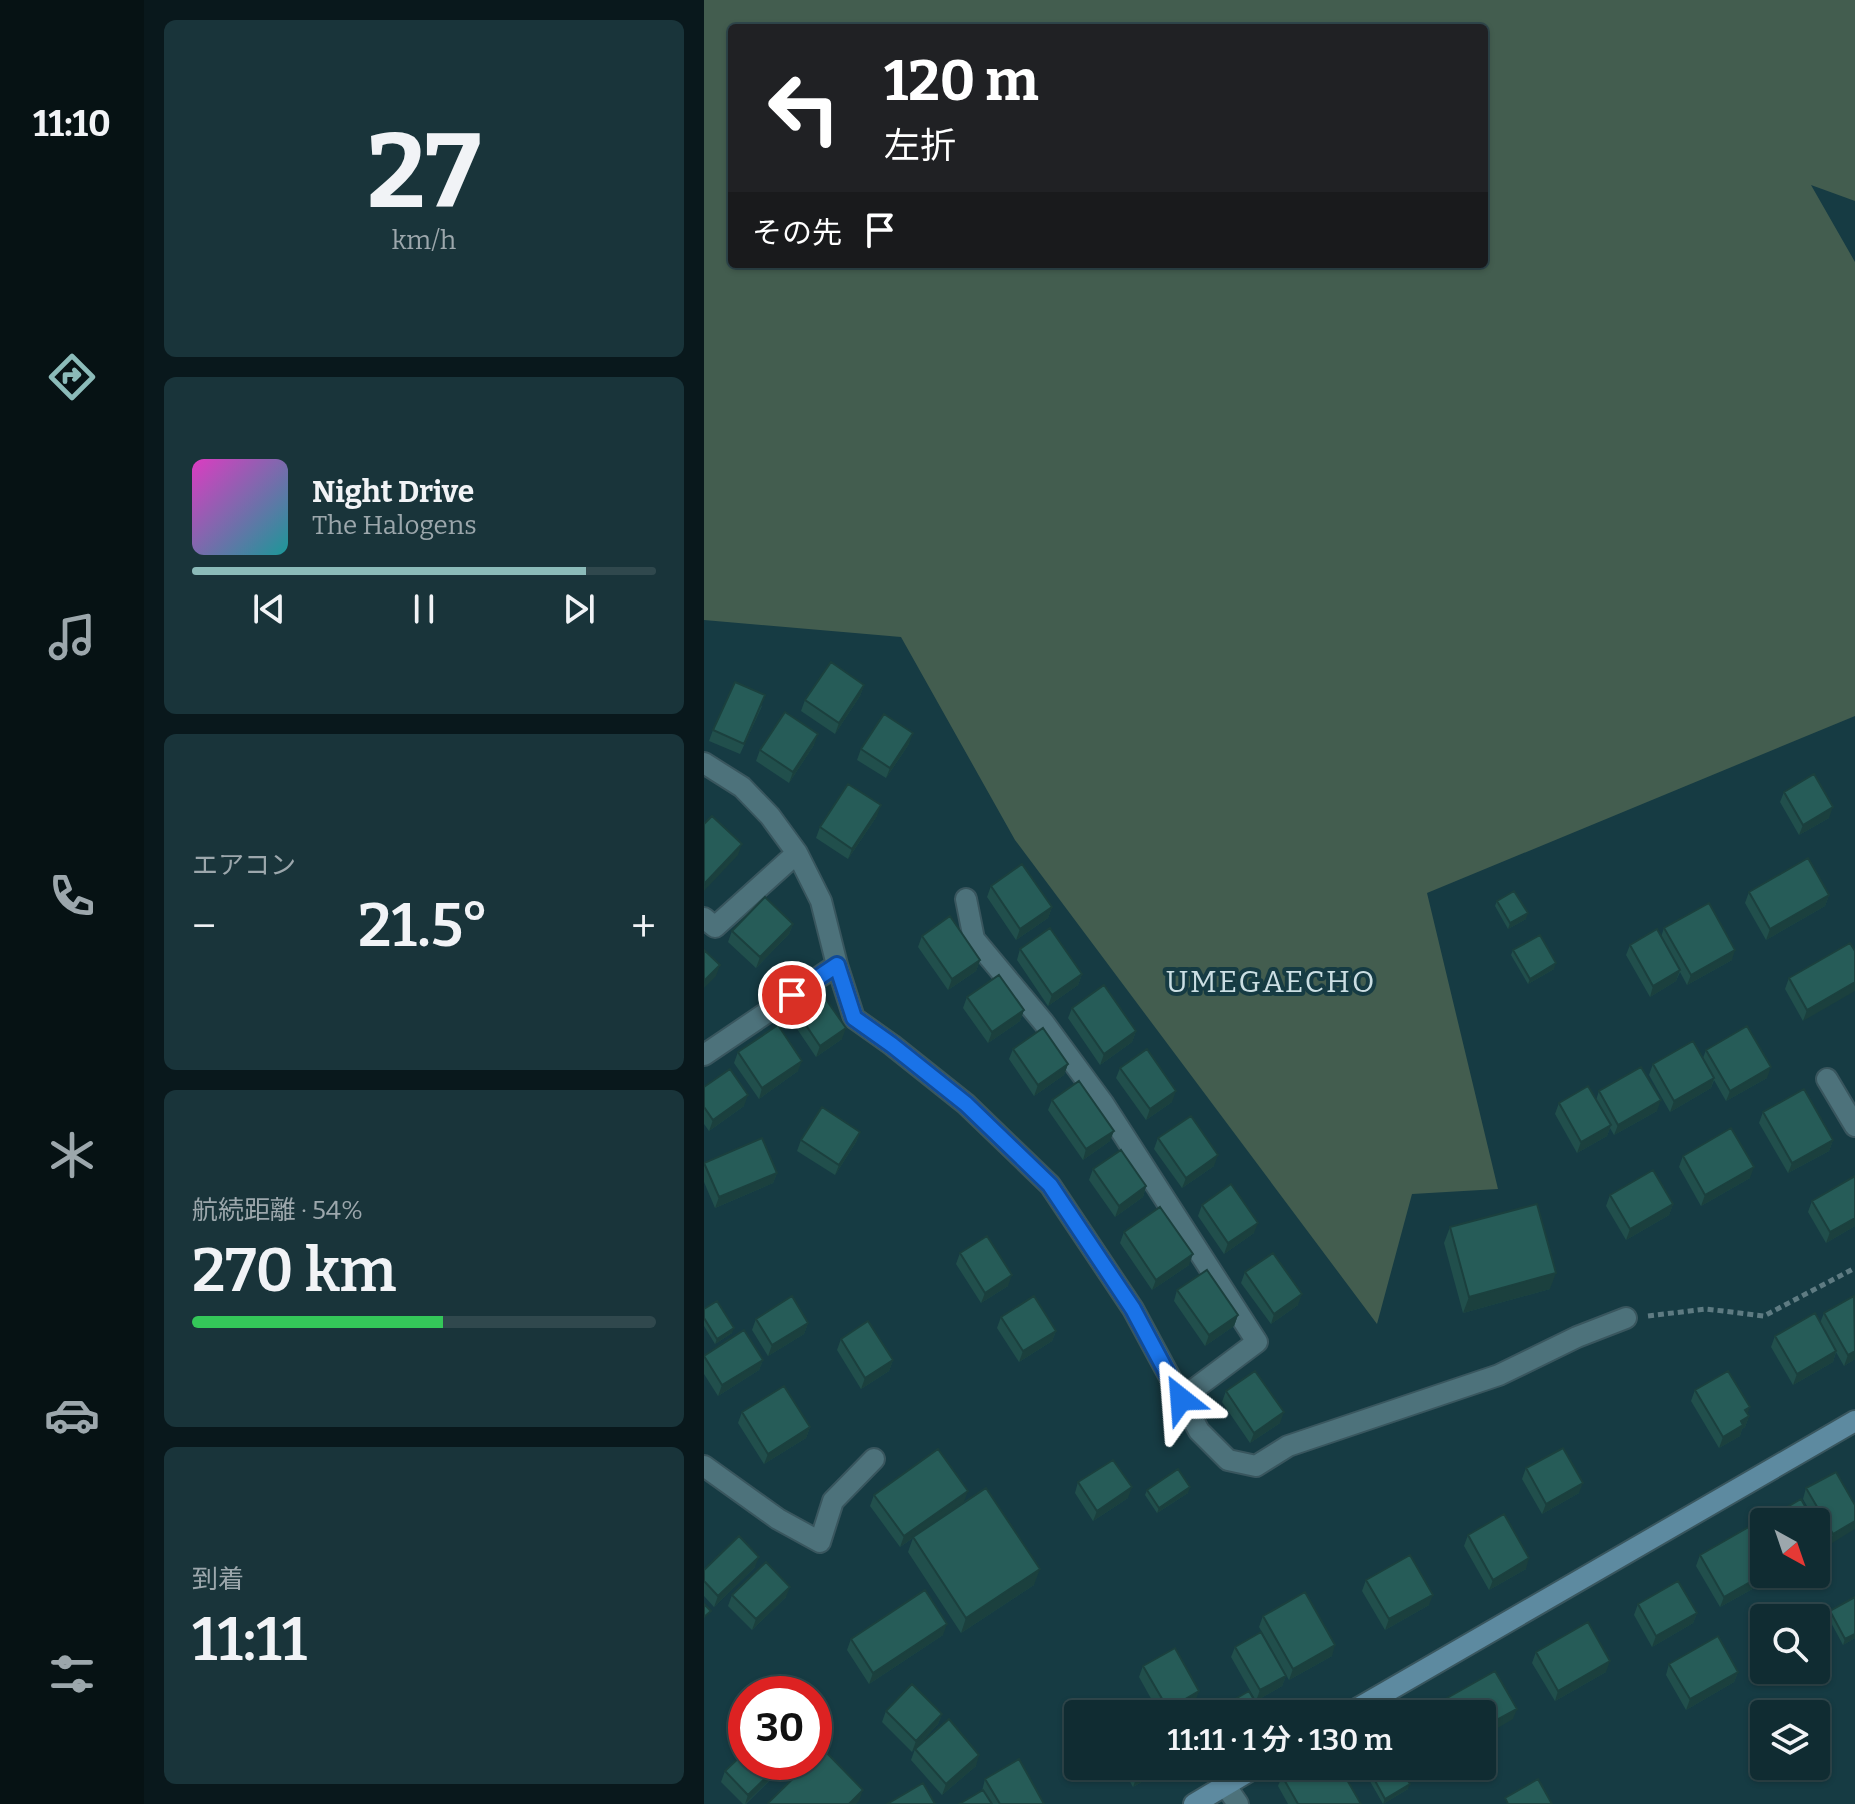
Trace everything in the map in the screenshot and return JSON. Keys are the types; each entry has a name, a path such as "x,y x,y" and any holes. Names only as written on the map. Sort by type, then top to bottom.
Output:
{"street":[{"path":"704,763 742,787 770,816 797,853 821,901 854,1018 966,1104 1050,1185 1133,1309 1199,1431 1228,1460 1256,1466 1288,1446 1499,1375 1577,1337 1626,1318"},
{"path":"704,918 715,927 797,853"},
{"path":"966,899 974,939 1044,1023 1103,1103 1257,1342 1181,1399"},
{"path":"704,1055 837,965"},
{"path":"1827,1079 1855,1126"},
{"path":"1372,1700 1855,1421"},
{"path":"704,1466 778,1519 820,1542 833,1501 874,1459"},
{"path":"1194,1804 1234,1780"},
{"path":"1225,1785 1238,1804"}],"path":[{"path":"1626,1318 1706,1309 1764,1316 1855,1268"}],"green space":[{"path":"704,0 1855,0 1855,201 1811,185 1855,262 1855,716 1427,893 1498,1189 1412,1194 1377,1324 1015,840 901,637 704,620"}],"building":[{"path":"831,662 864,685 839,723 805,700"},
{"path":"735,682 765,695 744,744 713,730"},
{"path":"785,712 818,734 793,772 760,750"},
{"path":"884,714 913,733 890,768 861,749"},
{"path":"1814,774 1833,807 1803,825 1784,792"},
{"path":"848,784 881,805 852,849 820,827"},
{"path":"712,816 742,844 704,884 704,824"},
{"path":"1808,858 1829,895 1770,929 1749,892"},
{"path":"1022,864 1052,907 1020,929 991,886"},
{"path":"1514,891 1528,913 1510,923 1497,901"},
{"path":"765,897 793,924 760,957 732,931"},
{"path":"1709,903 1735,950 1691,975 1664,928"},
{"path":"950,916 980,960 952,979 922,936"},
{"path":"1050,928 1082,974 1052,995 1020,949"},
{"path":"1657,929 1680,970 1653,986 1630,945"},
{"path":"1540,935 1556,963 1530,979 1513,950"},
{"path":"1850,943 1855,951 1855,982 1807,1010 1789,978"},
{"path":"704,950 720,965 704,981"},
{"path":"999,975 1024,1010 992,1032 967,997"},
{"path":"1104,985 1136,1031 1104,1054 1072,1008"},
{"path":"818,988 846,1028 820,1046 793,1006"},
{"path":"778,1025 802,1061 762,1088 738,1052"},
{"path":"1747,1026 1771,1067 1730,1091 1706,1050"},
{"path":"1043,1028 1068,1064 1038,1085 1013,1049"},
{"path":"1693,1041 1714,1078 1674,1101 1653,1064"},
{"path":"1147,1049 1176,1091 1150,1109 1120,1068"},
{"path":"1641,1067 1661,1100 1618,1125 1599,1091"},
{"path":"730,1069 748,1095 713,1120 704,1107 704,1087"},
{"path":"1079,1081 1114,1131 1086,1149 1052,1100"},
{"path":"1588,1086 1611,1125 1581,1142 1559,1103"},
{"path":"1804,1089 1833,1140 1792,1163 1763,1112"},
{"path":"822,1107 860,1132 839,1165 801,1140"},
{"path":"1191,1116 1218,1155 1186,1178 1158,1138"},
{"path":"1731,1128 1754,1167 1705,1195 1683,1156"},
{"path":"762,1138 777,1173 719,1197 704,1163"},
{"path":"1121,1150 1146,1186 1119,1206 1093,1169"},
{"path":"1653,1170 1673,1204 1630,1229 1610,1195"},
{"path":"1855,1176 1855,1218 1830,1232 1812,1201"},
{"path":"1231,1184 1258,1223 1228,1243 1202,1205"},
{"path":"1537,1204 1556,1273 1469,1297 1450,1227"},
{"path":"1160,1207 1193,1254 1156,1280 1124,1232"},
{"path":"987,1236 1012,1275 985,1293 960,1253"},
{"path":"1273,1253 1302,1294 1274,1314 1245,1272"},
{"path":"1207,1270 1238,1315 1209,1335 1177,1290"},
{"path":"792,1296 808,1323 772,1345 756,1319"},
{"path":"1034,1296 1056,1331 1023,1351 1001,1317"},
{"path":"1854,1296 1855,1351 1848,1355 1824,1313"},
{"path":"717,1301 734,1328 717,1339 704,1318 704,1309"},
{"path":"1815,1313 1836,1351 1797,1374 1775,1336"},
{"path":"868,1321 893,1360 865,1378 841,1339"},
{"path":"744,1330 763,1360 722,1385 704,1356"},
{"path":"1255,1371 1284,1412 1254,1433 1226,1391"},
{"path":"1728,1371 1750,1407 1745,1410 1749,1416 1741,1421 1743,1425 1723,1437 1695,1390"},
{"path":"784,1386 810,1427 768,1454 742,1412"},
{"path":"1563,1448 1583,1483 1546,1504 1526,1468"},
{"path":"938,1449 968,1491 904,1536 874,1495"},
{"path":"1113,1460 1132,1487 1097,1511 1078,1482"},
{"path":"1178,1469 1190,1487 1159,1508 1147,1490"},
{"path":"1836,1472 1855,1505 1855,1521 1833,1534 1830,1508 1818,1508 1806,1488"},
{"path":"986,1488 1040,1569 966,1618 913,1537"},
{"path":"1801,1499 1806,1508 1785,1508"},
{"path":"1504,1514 1529,1558 1493,1580 1468,1535"},
{"path":"1750,1526 1750,1582 1724,1597 1700,1555"},
{"path":"739,1536 759,1557 718,1596 704,1581 704,1570"},
{"path":"1410,1555 1433,1595 1389,1619 1366,1580"},
{"path":"766,1562 790,1587 756,1619 732,1595"},
{"path":"1678,1581 1697,1613 1656,1636 1638,1604"},
{"path":"925,1590 947,1624 873,1673 851,1639"},
{"path":"1305,1592 1335,1645 1293,1669 1263,1616"},
{"path":"1855,1597 1855,1634 1845,1639 1830,1611"},
{"path":"704,1604 711,1611 704,1617"},
{"path":"1588,1622 1610,1661 1558,1691 1536,1652"},
{"path":"1261,1632 1286,1676 1260,1690 1235,1647"},
{"path":"1718,1636 1738,1672 1690,1699 1669,1664"},
{"path":"1175,1648 1199,1691 1184,1700 1163,1700 1143,1666"},
{"path":"1495,1671 1517,1709 1496,1720 1496,1700 1444,1700"},
{"path":"912,1684 942,1714 916,1741 886,1711"},
{"path":"1249,1691 1254,1700 1233,1700"},
{"path":"949,1719 979,1755 946,1784 915,1749"},
{"path":"832,1758 863,1790 849,1804 768,1803 792,1780 832,1780"},
{"path":"1019,1759 1044,1804 1000,1804 985,1779"},
{"path":"1538,1779 1552,1804 1508,1804 1505,1798"},
{"path":"734,1780 763,1780 748,1795"},
{"path":"1284,1780 1347,1780 1361,1804 1298,1804"},
{"path":"1375,1780 1408,1780 1410,1784 1385,1799"},
{"path":"923,1783 935,1804 887,1804"},
{"path":"983,1790 992,1804 959,1804"}],"district":[{"name":"UMEGAECHO","path":"1271,982"}],"route":[{"path":"792,995 837,965 854,1018 966,1104 1050,1185 1133,1309 1181,1399"}]}
